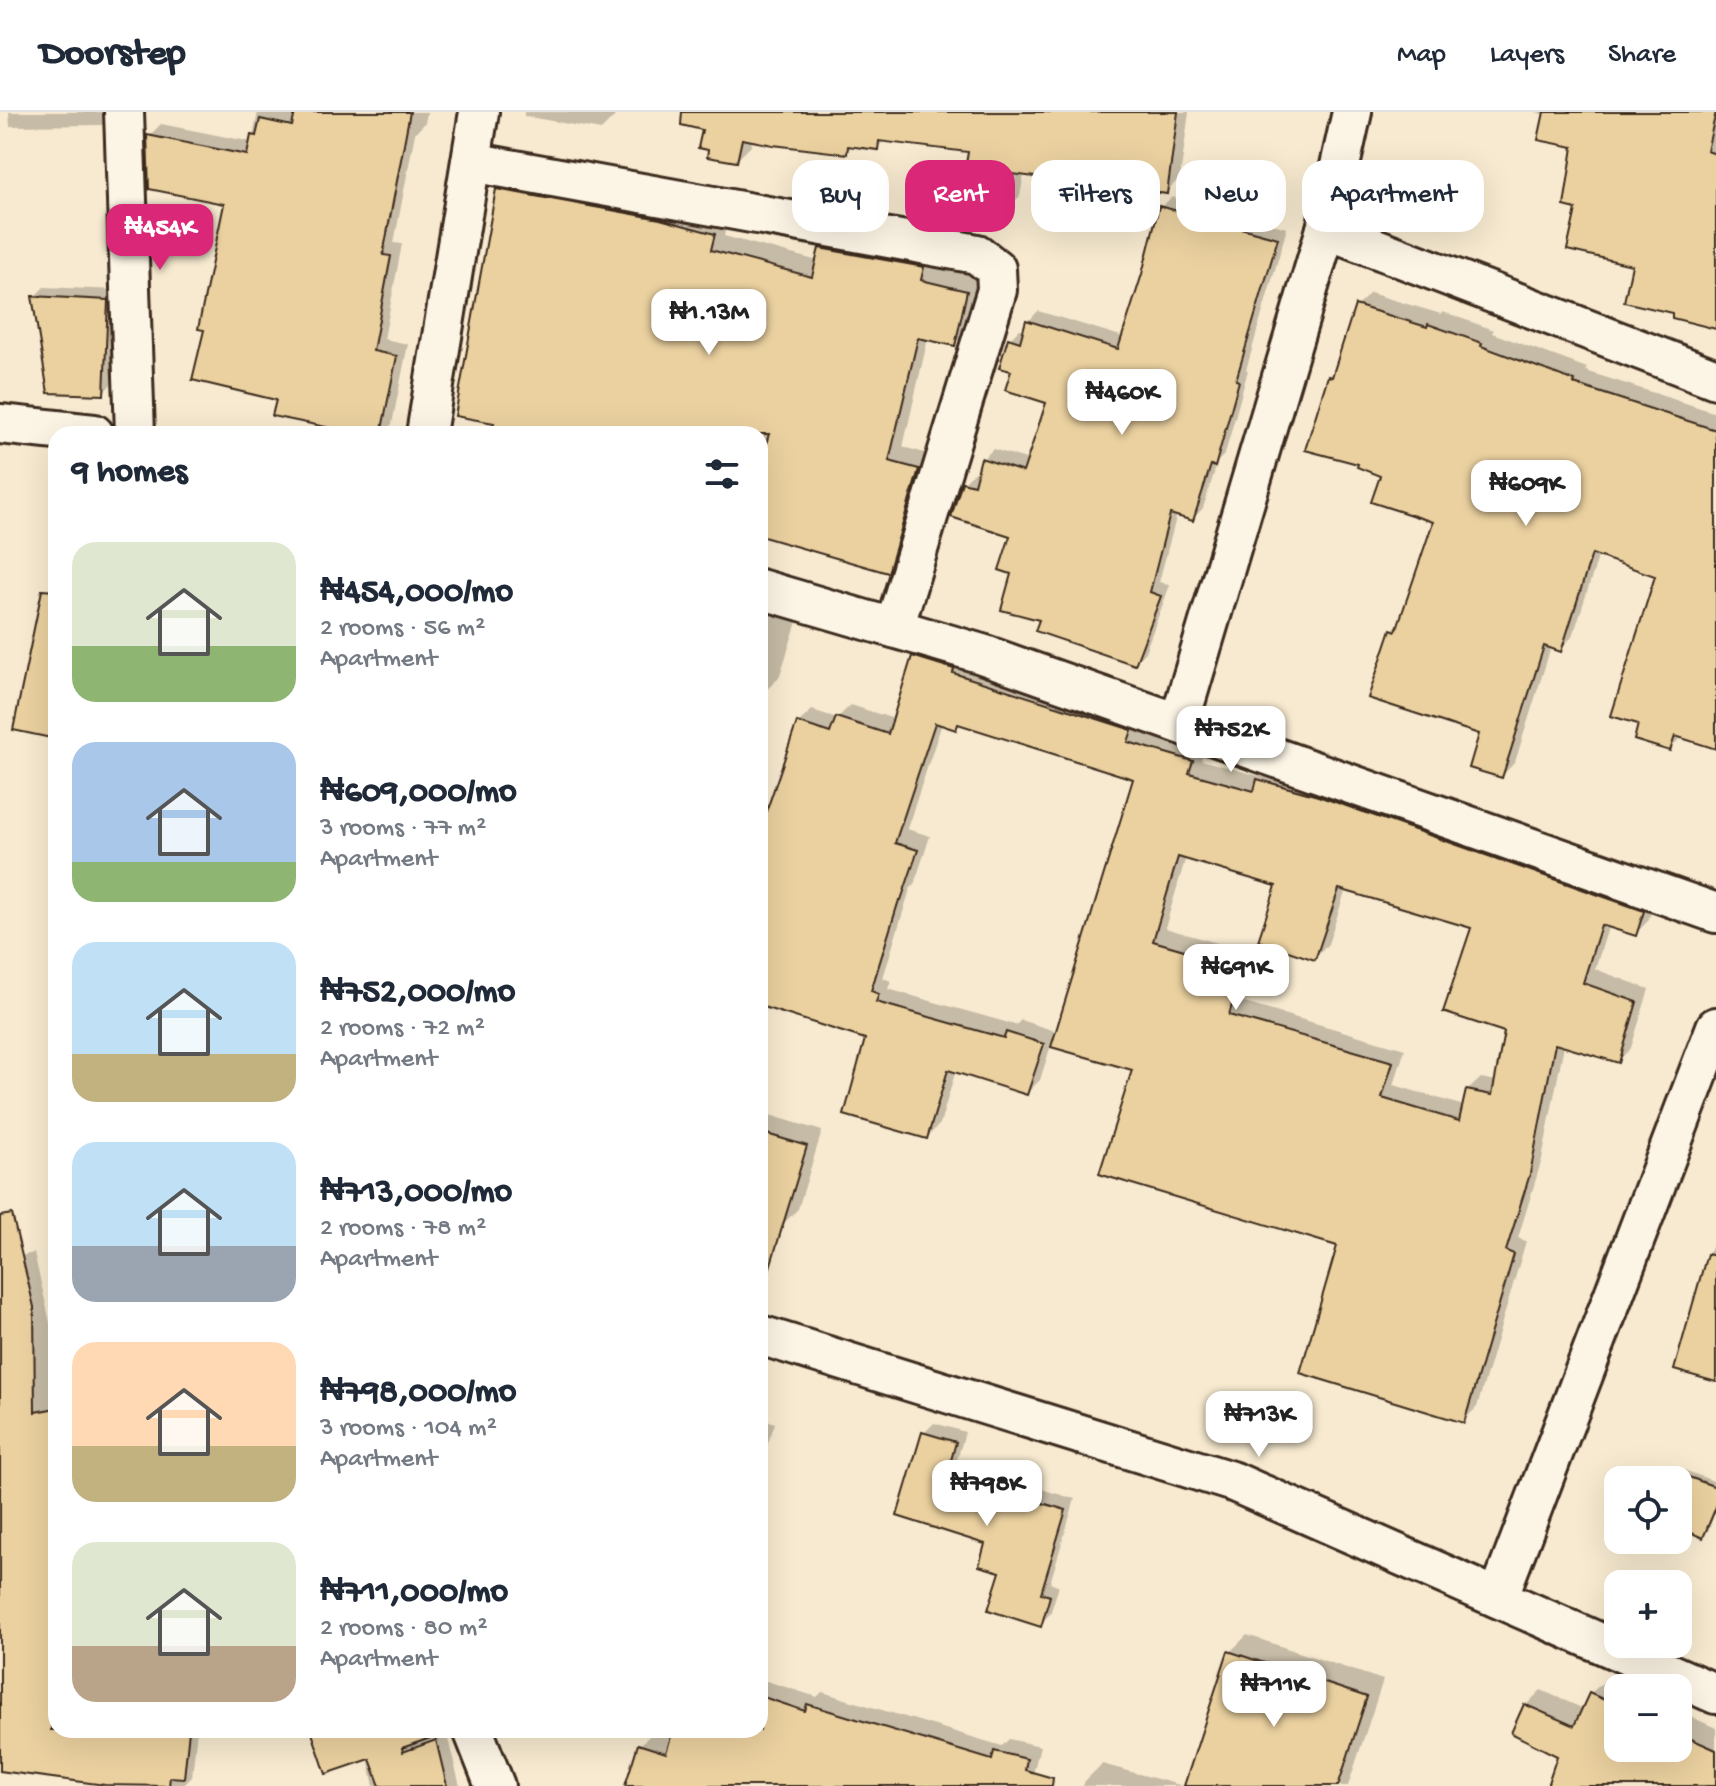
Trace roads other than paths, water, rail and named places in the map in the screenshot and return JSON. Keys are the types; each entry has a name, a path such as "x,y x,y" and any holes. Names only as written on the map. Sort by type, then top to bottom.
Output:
{"street":[{"path":"124,112 135,426"},
{"path":"427,426 479,112"},
{"path":"1341,160 1352,112"},
{"path":"471,162 977,254 996,269 997,290 894,628"},
{"path":"1179,723 1325,232"},
{"path":"1334,232 1715,372"},
{"path":"0,424 48,429"},
{"path":"768,591 982,654 1716,913"},
{"path":"1498,1598 1716,1027"},
{"path":"768,1337 1234,1482 1716,1694"},
{"path":"476,1738 495,1786"}]}
